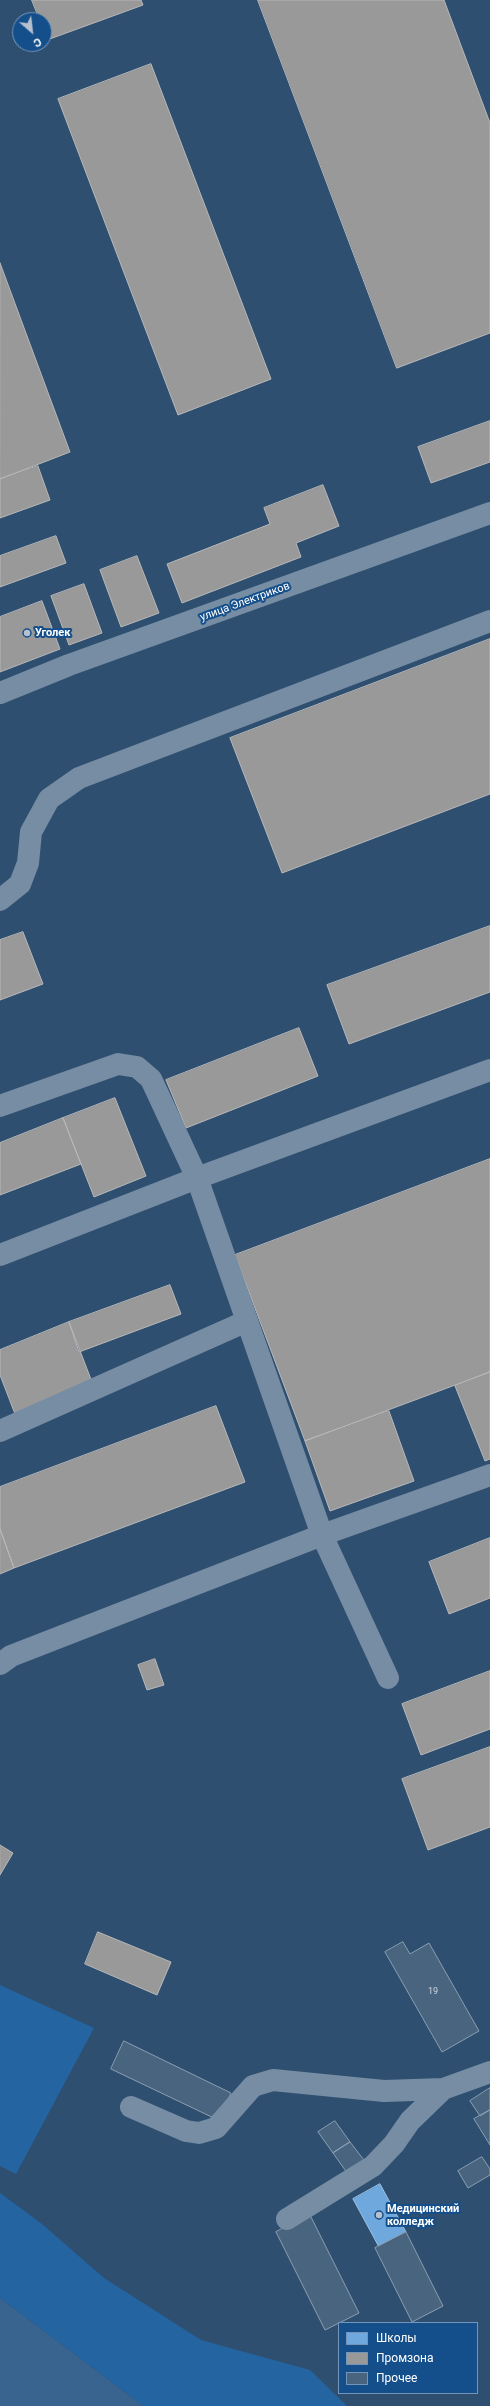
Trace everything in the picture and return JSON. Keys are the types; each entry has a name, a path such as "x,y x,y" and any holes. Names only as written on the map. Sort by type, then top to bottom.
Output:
{"street":[{"name":"улица Электриков","path":"0,693 77,662 490,513"},
{"path":"0,900 20,884 28,864 31,832 49,799 79,778 490,621"},
{"path":"0,1106 118,1064 137,1067 151,1079 197,1178 322,1535 388,1678"},
{"path":"0,1255 197,1178 490,1070"},
{"path":"0,1431 247,1321"},
{"path":"0,1664 11,1656 322,1535 490,1475"},
{"path":"131,2107 186,2130 199,2133 216,2128 253,2086 273,2080 384,2091 443,2089 490,2072"},
{"path":"287,2219 373,2166 394,2144 410,2121 443,2089"}],"shaded area":[{"path":"0,1985 94,2028 16,2174 0,2166"},
{"path":"0,2193 42,2224 104,2278 201,2340 310,2370 347,2406 143,2406 0,2298"},
{"path":"0,2298 143,2406 0,2406"}],"building: Школы":[{"name":"Медицинский колледж","path":"380,2184 406,2232 379,2247 353,2199"}],"building: Промзона":[{"path":"32,0 141,0 143,5 52,38 52,12 37,12"},
{"path":"258,0 444,0 490,123 490,333 397,368"},
{"path":"151,64 271,379 178,415 58,99"},
{"path":"0,263 70,452 0,479"},
{"path":"490,421 490,462 431,483 418,447"},
{"path":"38,466 50,500 0,518 0,479"},
{"path":"323,485 339,526 296,543 301,557 182,603 167,564 270,524 264,508"},
{"path":"56,536 66,563 0,587 0,556"},
{"path":"137,556 159,613 121,627 100,570"},
{"name":"Уголек","path":"84,584 102,633 69,645 51,596"},
{"name":"Уголек","path":"42,601 60,649 0,672 0,617"},
{"path":"490,639 490,794 282,873 230,738"},
{"path":"490,926 490,992 349,1044 327,985"},
{"path":"23,932 43,984 0,1000 0,940"},
{"path":"299,1028 318,1076 186,1128 166,1080"},
{"path":"115,1098 146,1176 94,1197 63,1118"},
{"path":"63,1118 81,1164 0,1195 0,1143"},
{"path":"490,1159 490,1372 305,1441 235,1255"},
{"path":"170,1285 181,1314 79,1352 69,1322"},
{"path":"69,1322 92,1382 15,1414 0,1375 0,1350"},
{"path":"490,1372 490,1459 485,1461 455,1386"},
{"path":"216,1406 245,1482 14,1568 0,1529 0,1487"},
{"path":"389,1411 414,1481 330,1511 305,1441"},
{"path":"0,1529 14,1568 0,1574"},
{"path":"490,1538 490,1598 449,1614 429,1562"},
{"path":"155,1659 164,1685 147,1690 138,1665"},
{"path":"490,1671 490,1729 421,1755 402,1704"},
{"path":"490,1747 490,1827 428,1850 402,1779"},
{"path":"0,1845 13,1853 0,1875"},
{"path":"98,1932 171,1962 157,1995 85,1964"}],"building: Прочее":[{"path":"403,1942 410,1954 429,1943 479,2031 442,2052 385,1952"},
{"path":"124,2041 231,2093 218,2120 111,2069"},
{"path":"490,2088 490,2110 480,2116 470,2101"},
{"path":"490,2110 490,2145 474,2119"},
{"path":"335,2121 350,2142 333,2153 318,2132"},
{"path":"350,2142 367,2164 350,2177 333,2153"},
{"path":"482,2157 490,2169 490,2175 468,2188 458,2171"},
{"path":"310,2215 359,2313 338,2322 338,2324 325,2330 276,2232"},
{"path":"406,2232 443,2306 412,2322 375,2248"}],"place":[{"name":"Уголек","path":"27,633"},
{"name":"Медицинский колледж","path":"379,2215"}]}
